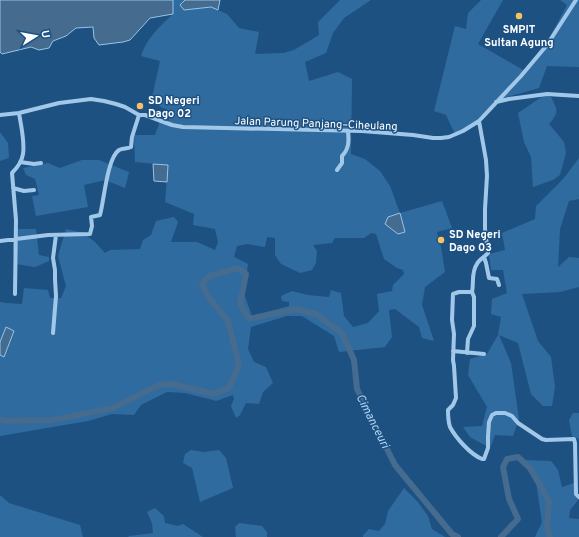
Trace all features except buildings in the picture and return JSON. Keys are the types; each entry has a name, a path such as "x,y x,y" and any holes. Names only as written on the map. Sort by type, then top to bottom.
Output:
{"street":[{"name":"Jalan Parung Panjang–Ciheulang","path":"0,115 19,113 60,103 90,99 116,104 139,114 183,127 348,132 362,131 433,138 449,137 463,131 479,121 521,76 547,45 576,0"},
{"path":"496,102 547,94 579,96"},
{"path":"14,294 16,220 12,173 20,162 23,154 19,113"},
{"path":"0,241 48,235 90,234 92,226 90,217 100,216 110,166 121,149 131,147 132,137 139,114"},
{"path":"467,353 468,339 474,326 475,308 472,292 473,276 476,264 488,253 485,209 488,176 479,121"},
{"path":"337,170 342,163 342,156 346,153 348,148 348,132"},
{"path":"20,162 34,164 41,163"},
{"path":"13,188 24,191 34,190"},
{"path":"53,333 56,296 53,258 56,235"},
{"path":"484,257 489,278 497,279 499,285"},
{"path":"472,292 459,292 454,294 452,320 454,334 453,351 456,398 453,405 448,410 448,420 450,426 460,441 482,459 484,458 488,448 489,422 492,415 496,413 501,412 512,416 518,423 542,439 574,440 576,494 579,497"},
{"path":"453,351 484,354"}],"shaded area":[{"path":"0,0 173,0 173,14 150,18 130,40 123,42 99,45 94,38 93,27 76,28 66,36 53,41 49,48 39,50 31,47 2,54 0,52"},
{"path":"173,0 185,0 181,5 184,10 211,7 227,14 239,28 259,32 255,54 283,53 294,50 319,35 318,22 340,0 371,0 344,18 333,33 326,53 305,62 309,81 338,72 352,79 351,154 365,159 380,171 390,186 400,213 442,201 452,228 437,232 445,272 425,287 422,305 434,341 422,338 419,327 395,309 389,310 392,337 385,347 339,352 334,336 302,316 287,316 251,327 248,349 254,362 266,367 273,383 263,392 259,404 246,403 240,415 236,418 231,406 234,399 233,395 216,401 185,393 167,392 141,405 134,415 112,414 88,421 0,436 0,355 4,357 6,327 0,342 0,302 22,304 24,288 48,290 50,298 61,298 66,286 58,256 66,229 83,233 95,242 105,253 110,250 140,249 143,240 151,235 156,221 174,217 178,222 171,242 197,242 215,250 218,242 215,229 193,225 194,214 165,202 168,165 135,162 134,135 155,135 160,121 168,123 171,112 151,102 160,61 141,56 150,38 173,14","holes":["371,233 376,234 384,259 397,268 403,270 404,274 393,285 392,291 377,294 379,311 368,323 353,327 344,316 341,293 331,290 329,297 308,295 292,291 281,296 282,301 289,302 289,306 252,316 244,294 248,264 234,257 237,246 247,244 265,247 267,237 275,238 275,255 281,264 300,273 312,270 316,263 317,251 313,245 332,243 335,238 364,238"]},
{"path":"185,0 220,0 218,10 211,7 184,10 180,5"},
{"path":"481,0 503,0 478,44 525,71 550,37 567,5 560,0 579,0 579,67 547,66 539,88 500,99 481,120 455,134 446,115 434,111 455,26 466,29 468,13"},
{"path":"543,96 551,97 555,105 556,114 549,124 564,142 566,153 560,175 553,180 533,187 531,157 524,142 518,113"},
{"path":"0,132 8,143 9,158 0,161"},
{"path":"579,158 579,199 569,201 560,229 558,267 569,257 579,258 579,287 560,292 522,294 538,341 551,357 555,387 552,406 543,406 531,394 518,343 499,335 511,363 519,419 513,436 495,435 490,448 470,437 463,427 482,426 487,407 468,375 470,359 487,354 498,335 501,317 491,314 492,299 507,293 503,270 491,270 489,254 505,250 502,233 535,219 536,206 564,178"},
{"path":"82,160 99,160 129,172 125,188 105,180 84,185 88,207 36,216 32,196 39,195 35,179 26,175 23,168 48,163 60,168"},
{"path":"153,164 168,165 167,182 154,181"},
{"path":"400,213 405,232 398,234 385,224 388,217"},
{"path":"16,229 36,229 39,255 49,257 49,261 35,267 15,264 13,245"},
{"path":"6,327 14,331 4,357 0,355 0,342"},
{"path":"573,413 579,413 579,439 572,436 569,420"},
{"path":"191,450 204,452 219,450 226,458 233,488 200,502 192,468 183,463 185,454"},
{"path":"522,460 551,461 558,470 562,487 574,483 579,499 570,510 569,518 579,519 579,537 535,537 542,522 536,482"},
{"path":"404,488 417,501 428,516 432,529 445,537 363,537 369,529 379,531 385,524 388,511"},
{"path":"0,495 9,503 80,525 83,537 0,537"},
{"path":"155,508 164,516 165,523 178,526 183,524 203,537 128,537 153,533 152,523 147,512"},
{"path":"239,523 262,526 267,532 267,537 236,537 235,527"}],"waterway":[{"name":"Cimanceuri","path":"0,420 53,420 113,408 159,385 173,384 213,394 229,388 239,365 228,321 207,295 202,284 209,276 238,268 246,274 240,304 249,319 296,309 316,314 342,333 354,360 357,389 395,465 452,534 458,537"},
{"name":"Cimanceuri","path":"501,537 518,519 509,499 503,467 507,459 518,457 530,468 549,501 547,527 550,537"}],"place":[{"name":"SMPIT Sultan Agung","path":"519,16"},
{"name":"SD Negeri Dago 02","path":"140,106"},
{"name":"SD Negeri Dago 03","path":"441,240"}]}
